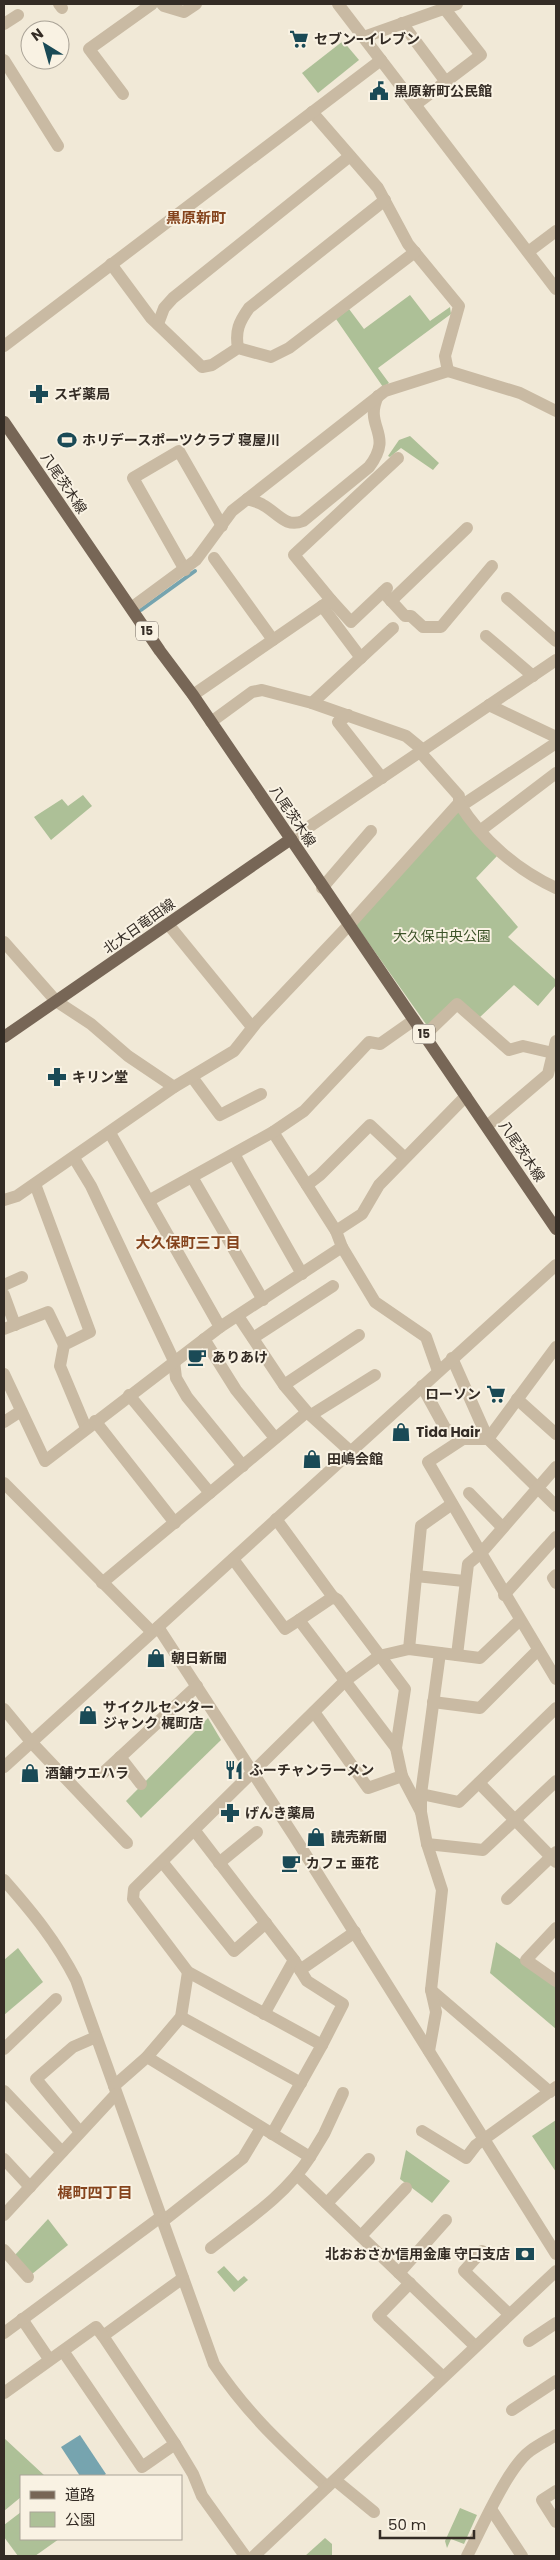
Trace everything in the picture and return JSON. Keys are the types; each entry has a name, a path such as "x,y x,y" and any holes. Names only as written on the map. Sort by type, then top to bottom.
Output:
{"main road":[{"name":"八尾茨木線","path":"4,422 193,695 322,888 556,1229"},
{"name":"北大日竜田線","path":"4,1037 291,839"}],"street":[{"path":"123,94 89,49 152,4"},
{"path":"162,4 184,12 196,4"},
{"path":"338,4 556,289"},
{"path":"364,37 457,4"},
{"path":"416,105 481,56 444,8"},
{"path":"4,24 18,15"},
{"path":"402,23 446,82"},
{"path":"4,60 58,146"},
{"path":"4,346 381,60"},
{"path":"312,112 378,188 408,244 459,306 445,356 448,371"},
{"path":"158,324 164,308 173,298 350,156"},
{"path":"238,348 236,333 240,320 249,308 385,200"},
{"path":"528,252 556,231"},
{"path":"111,264 158,324 202,367 212,366 238,348 271,357 289,348 415,252"},
{"path":"132,608 185,570 212,542 232,511 385,391 448,371 520,392 556,411"},
{"path":"247,499 262,504 289,523 297,524 305,519 369,467 375,458 381,443 372,413 378,396"},
{"path":"185,570 133,478 179,451 222,526"},
{"path":"361,658 294,555 398,458"},
{"path":"305,519 316,533"},
{"path":"327,603 351,622 467,528"},
{"path":"214,558 273,640"},
{"path":"387,594 404,616 411,616 423,627 441,627 492,566"},
{"path":"506,598 556,641"},
{"path":"193,695 327,603"},
{"path":"312,703 393,628"},
{"path":"486,636 532,676"},
{"path":"291,839 556,660"},
{"path":"211,722 252,692 262,690 312,703 406,736 422,751 459,796 460,804 500,851 526,872 556,888"},
{"path":"490,705 556,737"},
{"path":"348,715 338,722 382,778"},
{"path":"4,1200 17,1196 174,1087 234,1050 252,1028 349,926 460,804 556,744"},
{"path":"481,830 556,773"},
{"path":"322,888 371,831"},
{"path":"168,924 252,1028"},
{"path":"4,942 56,1001 92,1024 128,1056 174,1087"},
{"path":"424,1036 457,1004 510,1050 523,1046 555,1047 548,1074 487,1126"},
{"path":"150,1200 273,1132 304,1111 369,1042 380,1044 414,1020"},
{"path":"192,1077 220,1115 261,1094"},
{"path":"336,1231 362,1214 379,1185 404,1157 466,1096"},
{"path":"307,1185 320,1175 370,1125 404,1157"},
{"path":"273,1132 336,1231 342,1248 376,1302 426,1337 438,1370"},
{"path":"110,1133 150,1200 220,1327"},
{"path":"234,1154 302,1274"},
{"path":"74,1158 91,1186 174,1361 176,1378 188,1397 243,1466"},
{"path":"192,1177 263,1300"},
{"path":"34,1184 90,1332 64,1345"},
{"path":"4,1374 45,1461 90,1424 220,1327 342,1248"},
{"path":"4,1767 438,1370 556,1265"},
{"path":"4,1285 22,1278"},
{"path":"253,1338 333,1286"},
{"path":"4,1295 9,1327 48,1312 64,1345 60,1366 90,1424 175,1522"},
{"path":"238,1316 284,1385 309,1413 350,1451"},
{"path":"284,1385 359,1335"},
{"path":"204,1340 236,1390 275,1438"},
{"path":"488,1439 517,1399 551,1363 556,1347"},
{"path":"452,1358 488,1439 556,1506"},
{"path":"102,1582 275,1438 309,1413 375,1375"},
{"path":"422,1386 444,1428 463,1440"},
{"path":"129,1395 210,1493"},
{"path":"517,1399 556,1434"},
{"path":"4,1422 21,1411"},
{"path":"488,1439 463,1440 428,1462 504,1595 556,1680 552,1684 556,1690"},
{"path":"457,1655 464,1581 468,1564 481,1552 556,1467"},
{"path":"4,1483 102,1582 155,1629 197,1686 430,2050 556,2254"},
{"path":"469,1493 502,1527"},
{"path":"409,1649 421,1526 452,1504"},
{"path":"276,1519 333,1598 338,1600 405,1689 396,1748 402,1776 421,1812"},
{"path":"504,1595 556,1537"},
{"path":"233,1559 285,1629 333,1598"},
{"path":"556,1575 553,1578 556,1583"},
{"path":"416,1576 464,1581"},
{"path":"299,1620 396,1748"},
{"path":"322,2045 188,1972 134,1899 134,1889 163,1863 345,1681 379,1656 409,1649 480,1658 520,1620"},
{"path":"434,1702 480,1708 538,1650"},
{"path":"430,2050 436,2012 431,1990 442,1890 426,1844 421,1812 421,1794 440,1653"},
{"path":"103,1773 197,1686"},
{"path":"421,1794 459,1802 556,1708"},
{"path":"4,1709 32,1743 127,1843"},
{"path":"314,1712 368,1788 402,1776"},
{"path":"120,1757 141,1784"},
{"path":"426,1844 483,1850 556,1781"},
{"path":"479,1783 555,1857 507,1899"},
{"path":"4,2333 243,2158 266,2131 301,2083 343,2004 307,1981 266,1923 195,1831"},
{"path":"219,1863 256,1832"},
{"path":"163,1863 234,1951 266,1923"},
{"path":"4,1880 39,1919 62,1953 76,1980 214,2364 232,2391 263,2428 331,2484 374,2512"},
{"path":"556,1928 526,1960 556,1981"},
{"path":"264,2014 297,1965 355,1932"},
{"path":"4,2215 181,2017 188,1972"},
{"path":"422,2131 466,2158 476,2145 553,2090 431,1990"},
{"path":"4,2049 56,1999"},
{"path":"181,2017 301,2083"},
{"path":"80,2132 36,2079 72,2046 96,2037"},
{"path":"147,2057 310,2157"},
{"path":"4,2091 62,2152"},
{"path":"211,2248 284,2191 298,2176 324,2134 343,2093"},
{"path":"4,2159 30,2187"},
{"path":"327,2202 369,2159"},
{"path":"298,2176 474,2346"},
{"path":"362,2236 406,2188"},
{"path":"399,2272 446,2220"},
{"path":"4,2250 28,2278"},
{"path":"482,2251 464,2271 509,2314"},
{"path":"262,2553 474,2346 556,2271"},
{"path":"103,2336 183,2278"},
{"path":"410,2283 378,2316 443,2377"},
{"path":"22,2320 49,2359"},
{"path":"529,2341 556,2323"},
{"path":"4,2393 96,2327 194,2474 202,2496 245,2556"},
{"path":"63,2351 142,2467 175,2444"},
{"path":"512,2410 556,2381"},
{"path":"468,2556 491,2509 521,2459 530,2451 556,2435"},
{"path":"556,2491 542,2500 556,2522"},
{"path":"491,2509 522,2556"}],"green space":[{"path":"343,41 359,60 318,93 302,73"},
{"path":"410,295 430,321 450,307 451,314 378,368 389,383 383,387 336,319 349,309 364,329"},
{"path":"410,436 439,463 433,470 401,448 390,457 388,456 399,440"},
{"path":"83,795 92,806 51,840 34,817 62,799 68,806"},
{"name":"大久保中央公園","path":"458,811 498,855 476,878 518,927 508,937 556,980 556,985 538,1006 514,985 479,1018 457,999 428,1027 356,925"},
{"path":"208,1718 221,1740 141,1818 126,1801"},
{"path":"496,1942 556,1985 556,2029 490,1973"},
{"path":"18,1948 43,1982 4,2015 4,1960"},
{"path":"556,2120 556,2172 532,2136"},
{"path":"406,2150 450,2181 432,2203 400,2179"},
{"path":"48,2219 68,2245 32,2274 15,2255"},
{"path":"224,2266 238,2281 244,2276 248,2280 234,2292 217,2272"},
{"path":"4,2438 44,2475 20,2475 20,2498 4,2511"},
{"path":"460,2508 477,2515 464,2544 451,2539 447,2548 445,2541"},
{"path":"20,2513 20,2540 58,2540 35,2556 18,2556 4,2537 4,2525"},
{"path":"325,2538 332,2544 332,2556 305,2556"}],"water":[{"path":"80,2435 106,2474 79,2475 61,2447"}],"waterway":[{"path":"141,610 195,571"}],"place":[{"name":"セブン-イレブン","path":"299,39"},
{"name":"黒原新町公民館","path":"379,91"},
{"name":"スギ薬局","path":"39,394"},
{"name":"ホリデースポーツクラブ 寝屋川","path":"67,440"},
{"name":"キリン堂","path":"57,1077"},
{"name":"ありあけ","path":"197,1357"},
{"name":"ローソン","path":"496,1394"},
{"name":"Tida Hair","path":"401,1432"},
{"name":"田嶋会館","path":"312,1459"},
{"name":"朝日新聞","path":"156,1658"},
{"name":"サイクルセンター ジャンク 梶町店","path":"88,1715"},
{"name":"ふーチャンラーメン","path":"234,1770"},
{"name":"酒舗ウエハラ","path":"30,1773"},
{"name":"げんき薬局","path":"230,1813"},
{"name":"読売新聞","path":"316,1837"},
{"name":"カフェ 亜花","path":"291,1863"},
{"name":"北おおさか信用金庫 守口支店","path":"525,2254"}],"district":[{"name":"黒原新町","path":"196,218"},
{"name":"大久保町三丁目","path":"188,1243"},
{"name":"梶町四丁目","path":"95,2193"}]}
